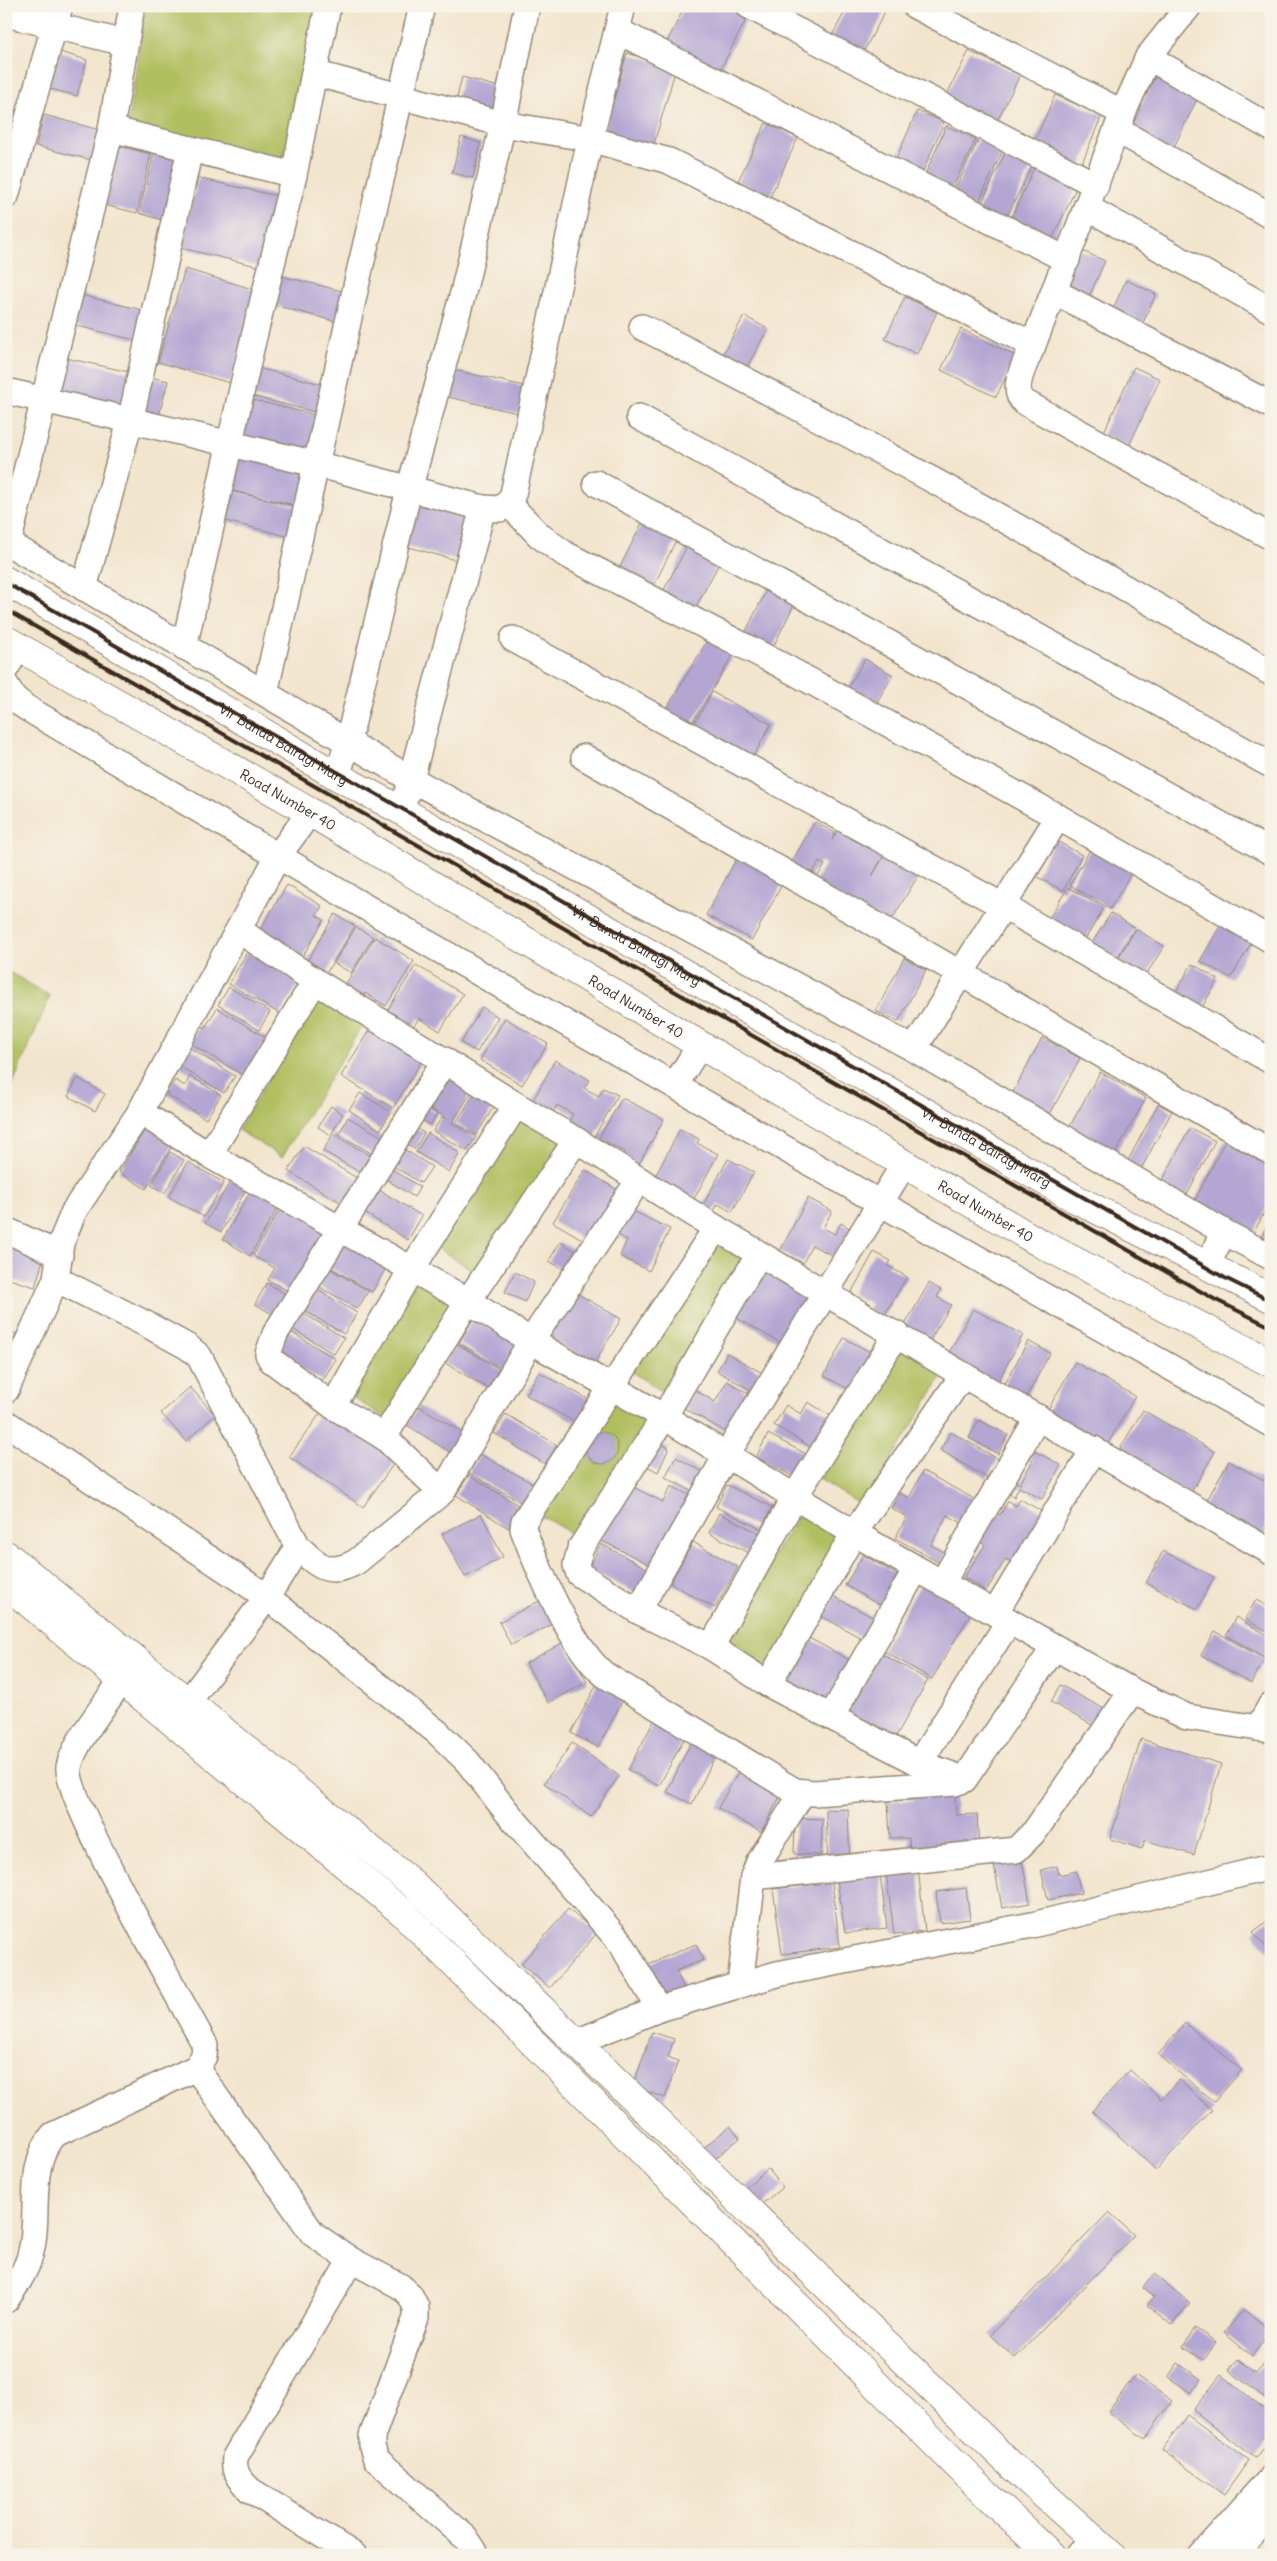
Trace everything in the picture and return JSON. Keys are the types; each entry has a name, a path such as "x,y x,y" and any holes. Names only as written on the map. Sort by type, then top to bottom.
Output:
{"main road":[{"name":"Vir Banda Bairagi Marg","path":"6,581 338,776 1076,1198 1271,1298"},
{"name":"Road Number 40","path":"10,652 310,812 700,1045 1040,1243 1271,1363"},
{"path":"6,1555 414,1884 1012,2466 1094,2549"},
{"path":"6,1584 402,1912 985,2493 1051,2555"},
{"path":"1233,2555 1271,2512"}],"street":[{"path":"132,6 124,43 111,129 7,543 411,779 914,1049 1224,1232 1271,1256"},
{"path":"184,647 251,349 294,175 328,6"},
{"path":"265,693 422,6"},
{"path":"338,776 348,742 409,490 463,292 504,124 527,6"},
{"path":"6,391 230,446 316,464 483,508 500,509 508,503 512,494 590,140 623,6"},
{"path":"749,6 1096,185"},
{"path":"915,6 1120,122 1271,216"},
{"path":"1190,6 1148,57 1086,207 1068,260 1017,386 1018,394 1024,402 1271,537"},
{"path":"6,14 57,16 124,43"},
{"path":"6,196 57,16"},
{"path":"618,31 1068,260"},
{"path":"1148,57 1271,128"},
{"path":"314,73 401,98 504,124 590,140 668,161 1033,345"},
{"path":"111,129 294,175"},
{"path":"84,588 130,422 190,149"},
{"path":"1086,207 1271,310"},
{"path":"1055,292 1271,405"},
{"path":"642,327 792,402 1083,562 1271,672"},
{"path":"639,417 1271,765"},
{"path":"596,483 1271,852"},
{"path":"508,503 540,536 565,554 781,665 1058,816 1271,940"},
{"path":"402,811 483,508"},
{"path":"513,639 1003,906 1271,1061"},
{"path":"6,685 14,698 25,707 278,856 879,1203 1271,1424"},
{"path":"584,757 1271,1152"},
{"path":"6,1390 56,1280 62,1243 74,1211 140,1112 240,931 278,856 310,812"},
{"path":"914,1049 1058,816"},
{"path":"240,931 315,981 759,1254 1271,1552"},
{"path":"208,1155 315,981"},
{"path":"675,1085 700,1045"},
{"path":"442,1492 384,1437 333,1406 271,1360 268,1354 275,1334 445,1060"},
{"path":"333,1406 411,1270 516,1105"},
{"path":"140,1112 208,1155 468,1301 531,1341 664,1417 795,1496 854,1534 1132,1691 1186,1717 1265,1729 1271,1705"},
{"path":"384,1437 468,1301 576,1140"},
{"path":"638,1611 726,1456 904,1164"},
{"path":"56,1280 146,1324 188,1347 198,1356 298,1547 312,1561 325,1569 347,1567 442,1492 531,1341 639,1180"},
{"path":"716,1228 524,1521 523,1529 549,1590 586,1656 605,1675 783,1784 803,1792 955,1783 964,1780 1054,1648"},
{"path":"6,1230 60,1255"},
{"path":"1207,1265 1224,1232"},
{"path":"759,1254 664,1417 590,1532 580,1550 576,1564 579,1574 638,1611 711,1647 768,1684 920,1763 964,1780"},
{"path":"711,1647 795,1496 897,1334"},
{"path":"768,1684 854,1534 963,1374"},
{"path":"942,1583 1038,1417"},
{"path":"6,1424 266,1597 404,1704 466,1761 620,1943 659,2009"},
{"path":"920,1763 1094,1449"},
{"path":"188,1702 266,1597 298,1547"},
{"path":"831,1717 916,1569"},
{"path":"6,2300 29,2259 34,2235 38,2160 53,2135 196,2068 204,2056 205,2045 123,1894 73,1790 69,1769 72,1753 122,1680"},
{"path":"753,1877 1016,1850 1035,1831 1132,1691"},
{"path":"740,1984 753,1877 759,1862 803,1792"},
{"path":"576,2042 659,2009 777,1974 1032,1925 1271,1867"},
{"path":"196,2068 304,2223 322,2242 400,2286 410,2295 416,2307 416,2318 372,2436 372,2447 376,2459 466,2538 477,2555"},
{"path":"351,2260 236,2457 234,2469 239,2479 250,2490 354,2555"},
{"path":"1202,2555 1271,2477"}],"green space":[{"path":"145,6 323,6 278,179 128,125"},
{"path":"6,970 50,996 6,1100"},
{"path":"318,997 363,1024 282,1157 238,1130"},
{"path":"517,1115 562,1142 481,1275 437,1248"},
{"path":"715,1241 747,1260 668,1395 630,1371"},
{"path":"415,1277 460,1303 389,1420 345,1393"},
{"path":"900,1346 944,1373 863,1506 819,1479"},
{"path":"609,1397 650,1421 579,1538 538,1514"},
{"path":"802,1509 847,1536 766,1669 721,1642"}],"building":[{"path":"685,6 729,6 748,16 719,72 666,44"},
{"path":"848,6 888,6 859,60 828,43"},
{"path":"53,50 87,60 77,96 43,87"},
{"path":"969,51 1020,75 993,129 942,104"},
{"path":"627,53 676,68 651,154 602,140"},
{"path":"1158,71 1201,91 1170,155 1127,134"},
{"path":"462,77 499,87 491,120 454,110"},
{"path":"1055,95 1102,115 1079,170 1031,149"},
{"path":"6,108 20,112 6,159"},
{"path":"917,111 944,122 921,176 894,164"},
{"path":"44,115 107,132 99,162 36,146"},
{"path":"766,123 798,138 770,197 738,181"},
{"path":"946,126 976,139 950,194 922,182"},
{"path":"461,137 481,143 473,178 452,173"},
{"path":"979,138 1003,150 976,208 952,196"},
{"path":"111,144 151,154 137,213 96,203"},
{"path":"154,152 185,160 169,222 139,213"},
{"path":"1005,153 1032,166 1004,223 978,211"},
{"path":"1034,168 1076,188 1050,244 1008,225"},
{"path":"198,178 281,197 265,268 181,248"},
{"path":"1078,249 1105,261 1088,299 1061,286"},
{"path":"185,269 256,290 230,383 158,362"},
{"path":"278,275 350,293 342,323 270,304"},
{"path":"1126,280 1156,294 1142,325 1112,311"},
{"path":"77,294 150,312 143,342 69,324"},
{"path":"905,297 937,312 917,354 885,339"},
{"path":"744,316 768,329 747,367 723,354"},
{"path":"961,329 1016,356 996,397 941,370"},
{"path":"66,358 138,374 128,415 56,398"},
{"path":"254,367 329,386 322,414 247,395"},
{"path":"1134,367 1160,379 1129,446 1103,434"},
{"path":"454,370 533,388 526,415 448,397"},
{"path":"146,376 168,381 158,419 137,414"},
{"path":"249,399 319,416 309,456 240,440"},
{"path":"236,453 311,471 303,507 228,490"},
{"path":"228,490 302,508 295,538 221,520"},
{"path":"409,502 470,518 459,561 398,544"},
{"path":"644,519 678,536 650,594 615,577"},
{"path":"690,541 722,558 691,616 659,599"},
{"path":"768,587 796,601 770,653 742,639"},
{"path":"710,636 735,652 689,728 664,713"},
{"path":"865,659 893,675 872,710 845,693"},
{"path":"712,692 771,724 751,761 692,728"},
{"path":"815,822 835,833 832,840 841,825 886,851 872,876 887,851 921,871 888,926 814,882 825,865 819,862 807,882 787,870"},
{"path":"1055,840 1082,855 1063,891 1036,876"},
{"path":"1091,848 1132,872 1110,909 1070,885"},
{"path":"738,856 784,881 752,940 706,915"},
{"path":"287,885 322,906 316,915 324,920 301,959 258,933"},
{"path":"1068,887 1104,908 1081,946 1045,925"},
{"path":"1111,913 1135,928 1112,966 1087,951"},
{"path":"335,914 355,926 325,975 306,963"},
{"path":"1222,923 1253,940 1231,978 1200,961"},
{"path":"356,927 373,937 351,973 334,963"},
{"path":"1136,929 1164,946 1141,983 1113,966"},
{"path":"375,937 414,961 386,1006 365,993 361,1001 342,990"},
{"path":"247,952 299,983 280,1014 229,984"},
{"path":"904,958 926,970 898,1022 876,1011"},
{"path":"1192,964 1218,979 1198,1015 1171,1000"},
{"path":"416,965 463,994 440,1031 419,1018 413,1027 387,1011"},
{"path":"229,987 270,1012 259,1030 218,1005"},
{"path":"482,1007 498,1017 477,1052 461,1043"},
{"path":"217,1008 267,1038 244,1076 190,1043 200,1025 205,1028"},
{"path":"505,1018 548,1044 522,1085 480,1060"},
{"path":"371,1027 423,1059 393,1108 341,1076"},
{"path":"1042,1038 1080,1058 1049,1116 1011,1096"},
{"path":"190,1048 235,1076 224,1093 179,1066"},
{"path":"555,1060 590,1080 584,1088 599,1096 603,1088 618,1095 593,1139 567,1124 573,1114 557,1105 551,1116 531,1104"},
{"path":"443,1072 473,1090 452,1123 476,1137 467,1151 433,1131 442,1117 448,1119 423,1104"},
{"path":"1100,1072 1146,1098 1112,1159 1066,1133"},
{"path":"190,1076 221,1095 206,1119 166,1094 175,1080 185,1086"},
{"path":"78,1078 105,1094 95,1111 68,1096"},
{"path":"475,1092 495,1105 476,1135 456,1123"},
{"path":"360,1093 391,1112 380,1130 349,1110"},
{"path":"622,1098 664,1119 635,1171 619,1162 625,1152 599,1138"},
{"path":"1158,1104 1172,1111 1140,1171 1126,1164"},
{"path":"331,1106 343,1114 331,1135 318,1127"},
{"path":"425,1107 437,1114 430,1125 419,1118"},
{"path":"348,1117 384,1138 374,1155 339,1134"},
{"path":"408,1123 424,1133 415,1149 399,1139"},
{"path":"148,1125 175,1141 146,1189 119,1172"},
{"path":"1190,1128 1215,1141 1185,1199 1160,1185"},
{"path":"680,1129 699,1139 697,1143 718,1154 694,1199 674,1188 651,1184"},
{"path":"428,1133 460,1153 449,1172 416,1152"},
{"path":"333,1134 373,1157 363,1174 323,1151"},
{"path":"1225,1141 1271,1164 1271,1199 1251,1238 1191,1208"},
{"path":"304,1146 360,1180 345,1205 288,1171"},
{"path":"399,1146 432,1167 421,1183 388,1163"},
{"path":"170,1152 184,1160 165,1193 151,1185"},
{"path":"728,1159 754,1172 732,1212 718,1204 709,1220 698,1214"},
{"path":"188,1162 224,1183 204,1217 169,1197"},
{"path":"387,1166 420,1187 414,1197 381,1176"},
{"path":"585,1170 619,1191 587,1242 553,1222"},
{"path":"232,1179 247,1188 221,1232 205,1223"},
{"path":"371,1185 422,1216 408,1240 357,1208"},
{"path":"253,1187 280,1204 250,1256 223,1239"},
{"path":"808,1198 832,1211 823,1228 835,1234 841,1223 851,1229 835,1257 812,1245 803,1263 780,1251"},
{"path":"283,1203 329,1230 292,1293 268,1280 275,1268 253,1256"},
{"path":"627,1208 670,1229 649,1271 620,1256 627,1240 614,1233"},
{"path":"1271,1217 1271,1250 1258,1243"},
{"path":"340,1240 386,1268 372,1292 326,1265"},
{"path":"560,1242 579,1253 568,1272 549,1261"},
{"path":"6,1245 44,1257 35,1287 6,1278"},
{"path":"874,1252 891,1261 888,1266 907,1277 883,1317 868,1309 871,1304 851,1293"},
{"path":"767,1261 819,1292 786,1346 735,1317"},
{"path":"322,1264 368,1291 358,1309 311,1282"},
{"path":"515,1272 534,1282 525,1302 505,1292"},
{"path":"267,1283 289,1296 277,1317 255,1304"},
{"path":"929,1283 941,1290 937,1297 951,1305 927,1345 902,1330"},
{"path":"309,1285 357,1313 344,1334 297,1306"},
{"path":"573,1291 621,1319 594,1364 547,1336"},
{"path":"973,1309 1023,1335 995,1387 945,1360"},
{"path":"301,1312 344,1338 334,1354 291,1328"},
{"path":"473,1319 521,1347 507,1372 459,1343"},
{"path":"286,1329 336,1359 322,1381 273,1351"},
{"path":"6,1330 16,1334 6,1358"},
{"path":"844,1338 872,1353 852,1391 824,1376"},
{"path":"1028,1341 1050,1353 1023,1403 1001,1391"},
{"path":"457,1344 506,1373 494,1392 445,1363"},
{"path":"727,1353 764,1374 754,1392 717,1371"},
{"path":"1075,1362 1135,1396 1106,1447 1046,1413"},
{"path":"539,1372 597,1404 584,1427 526,1395"},
{"path":"727,1381 756,1398 733,1436 684,1408 695,1390 715,1402"},
{"path":"190,1387 215,1415 186,1441 161,1413"},
{"path":"808,1402 831,1416 812,1448 774,1425 786,1405 801,1414"},
{"path":"419,1406 468,1436 456,1456 407,1425"},
{"path":"324,1408 397,1459 363,1507 289,1457"},
{"path":"1143,1410 1215,1452 1190,1494 1118,1452"},
{"path":"506,1414 557,1445 545,1464 494,1433"},
{"path":"979,1420 1008,1435 998,1454 969,1438"},
{"path":"602,1432 613,1437 618,1448 613,1459 602,1464 591,1459 586,1448 591,1437"},
{"path":"951,1432 998,1459 987,1478 940,1450"},
{"path":"768,1434 812,1457 800,1480 756,1457"},
{"path":"657,1441 669,1448 658,1472 645,1465"},
{"path":"1025,1446 1061,1465 1042,1499 1019,1487 1014,1497 1002,1489 1008,1477 1020,1484 1033,1460 1021,1453"},
{"path":"480,1454 535,1485 524,1504 469,1473"},
{"path":"676,1457 710,1476 699,1495 665,1477"},
{"path":"1229,1461 1271,1484 1271,1519 1259,1540 1203,1507"},
{"path":"923,1471 976,1500 962,1523 947,1515 931,1545 946,1553 940,1563 895,1538 907,1517 891,1508 900,1493 909,1498"},
{"path":"469,1475 523,1508 510,1529 456,1495"},
{"path":"627,1484 663,1502 671,1486 691,1496 655,1567 600,1540"},
{"path":"727,1485 772,1507 761,1529 716,1507"},
{"path":"1020,1499 1043,1512 1014,1564 1006,1559 986,1591 964,1577 985,1545 979,1541 996,1513 1000,1515 1008,1501 1016,1506"},
{"path":"719,1513 767,1537 757,1557 709,1533"},
{"path":"481,1514 503,1557 465,1577 442,1534"},
{"path":"693,1542 738,1567 715,1608 670,1583"},
{"path":"601,1544 650,1570 638,1594 588,1569"},
{"path":"1163,1551 1214,1577 1197,1609 1146,1583"},
{"path":"863,1555 903,1578 886,1609 845,1585"},
{"path":"921,1584 971,1613 932,1679 882,1650"},
{"path":"826,1592 874,1618 863,1639 814,1612"},
{"path":"547,1597 559,1621 511,1645 499,1622"},
{"path":"1256,1600 1271,1608 1271,1633 1245,1619"},
{"path":"1236,1617 1271,1637 1271,1661 1226,1635"},
{"path":"1215,1631 1265,1659 1251,1683 1201,1655"},
{"path":"805,1636 852,1661 827,1708 780,1683"},
{"path":"564,1642 587,1682 548,1703 526,1663"},
{"path":"879,1652 928,1680 891,1745 842,1717"},
{"path":"598,1682 625,1696 598,1747 571,1733"},
{"path":"1060,1685 1108,1711 1099,1729 1051,1702"},
{"path":"655,1719 686,1735 659,1786 628,1770"},
{"path":"1141,1739 1221,1764 1194,1855 1145,1840 1142,1849 1110,1839"},
{"path":"691,1742 716,1754 692,1804 667,1792"},
{"path":"572,1743 619,1776 591,1817 544,1783"},
{"path":"738,1772 781,1795 761,1832 718,1808"},
{"path":"955,1792 956,1815 977,1814 979,1851 910,1853 909,1838 890,1838 888,1801 914,1800 914,1793"},
{"path":"848,1809 850,1867 828,1868 826,1810"},
{"path":"795,1818 822,1819 821,1855 794,1854"},
{"path":"1021,1855 1030,1903 1002,1908 993,1860"},
{"path":"1057,1866 1059,1875 1076,1871 1081,1893 1048,1900 1041,1870"},
{"path":"879,1867 887,1928 845,1933 836,1873"},
{"path":"918,1868 925,1931 894,1934 886,1871"},
{"path":"832,1882 840,1947 782,1954 773,1889"},
{"path":"966,1888 970,1919 940,1923 936,1892"},
{"path":"568,1909 597,1933 550,1988 521,1964"},
{"path":"1271,1918 1271,1953 1253,1932"},
{"path":"696,1944 703,1960 676,1971 685,1990 656,2002 641,1967"},
{"path":"1185,2023 1242,2070 1214,2102 1158,2055"},
{"path":"652,2032 674,2039 668,2057 678,2061 665,2098 633,2086"},
{"path":"1130,2070 1161,2099 1179,2080 1212,2110 1156,2170 1092,2111"},
{"path":"730,2126 740,2138 712,2161 702,2149"},
{"path":"768,2169 783,2187 757,2208 742,2190"},
{"path":"1109,2212 1134,2235 1015,2358 990,2335"},
{"path":"1154,2274 1190,2303 1171,2325 1147,2305 1154,2297 1143,2288"},
{"path":"1244,2309 1271,2331 1252,2356 1224,2333"},
{"path":"1195,2328 1216,2342 1204,2360 1183,2347"},
{"path":"1271,2355 1271,2403 1229,2370 1238,2359 1256,2373"},
{"path":"1178,2363 1201,2379 1191,2393 1168,2377"},
{"path":"1135,2375 1172,2401 1145,2439 1108,2412"},
{"path":"1221,2375 1271,2414 1271,2438 1255,2458 1193,2410"},
{"path":"1187,2415 1249,2460 1224,2495 1162,2450"}],"railway":[{"path":"6,583 1225,1278 1271,1301"},
{"path":"6,610 1214,1299 1271,1327"}]}
